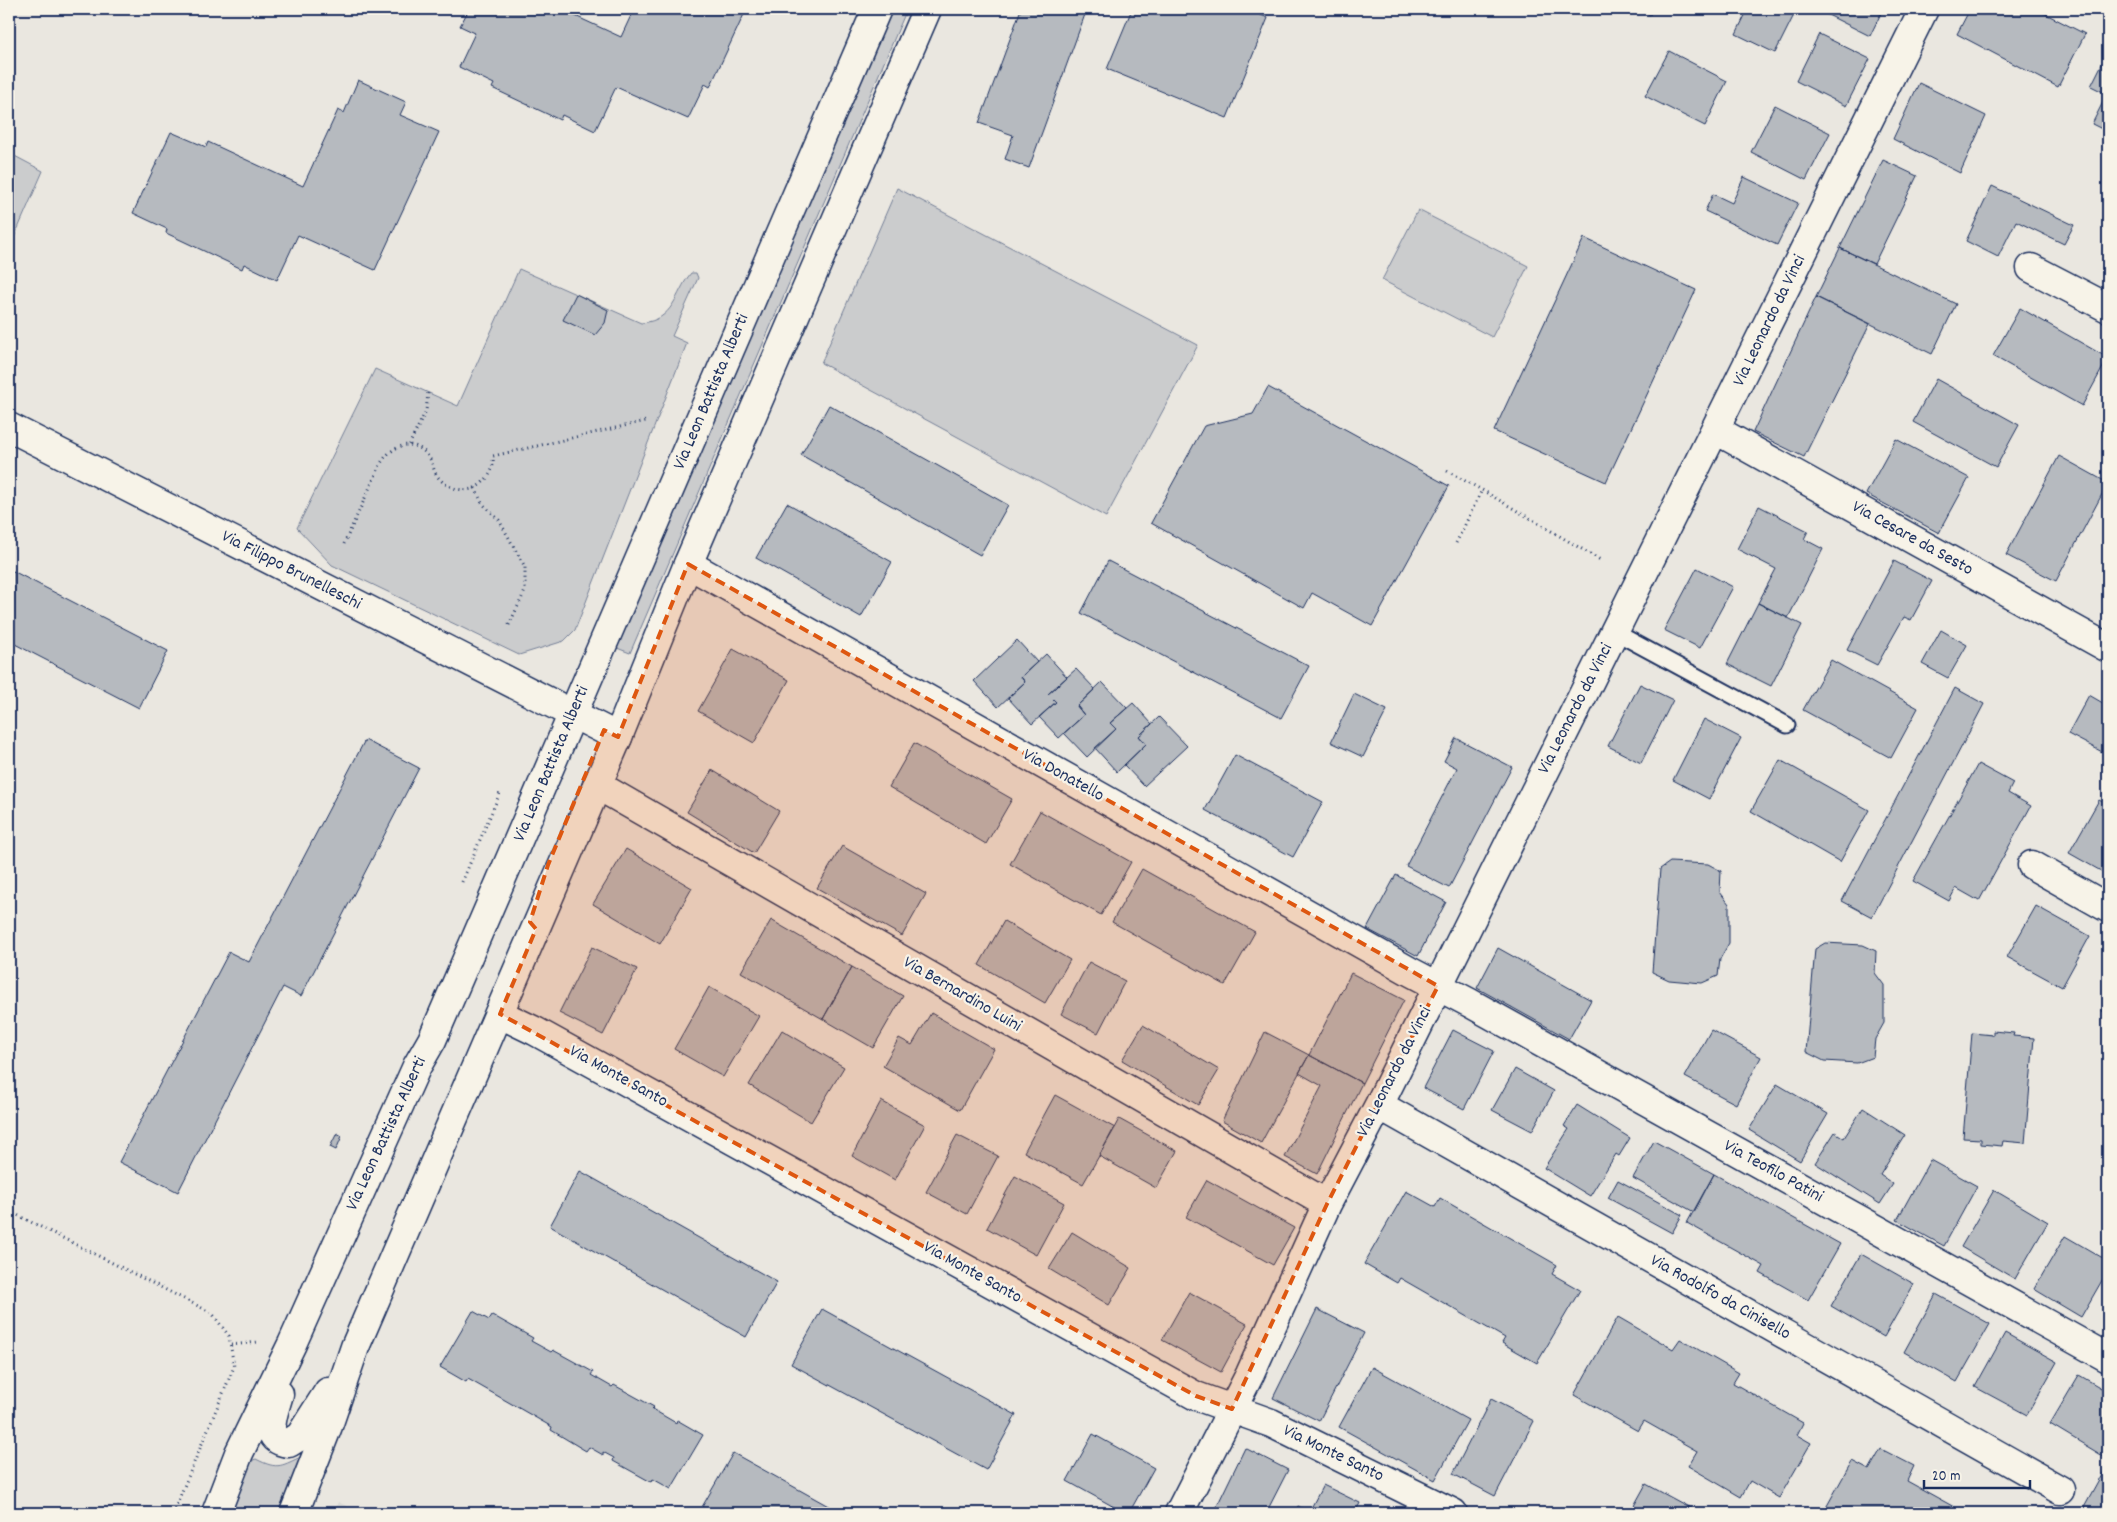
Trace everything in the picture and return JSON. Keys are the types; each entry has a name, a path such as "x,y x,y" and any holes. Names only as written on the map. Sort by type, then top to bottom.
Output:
{"street":[{"name":"Via Leon Battista Alberti","path":"216,1513 239,1452 292,1344 417,1066 432,1040 877,9"},
{"path":"536,930 530,922 548,865 611,734 688,564 927,9"},
{"name":"Via Leonardo da Vinci","path":"1179,1513 1232,1409 1327,1204 1379,1105 1924,9"},
{"path":"2031,268 2108,308"},
{"name":"Via Filippo Brunelleschi","path":"9,427 611,734"},
{"name":"Via Cesare da Sesto","path":"1716,430 2108,648"},
{"name":"Via Donatello","path":"688,564 1438,986"},
{"path":"294,1513 328,1426 355,1348 597,785 611,734"},
{"name":"Via Bernardino Luini","path":"597,785 1327,1204"},
{"path":"2032,865 2108,908"},
{"name":"Via Teofilo Patini","path":"1438,986 2108,1358"},
{"name":"Via Monte Santo","path":"500,1014 544,1036 1196,1396 1271,1423 1453,1513"},
{"name":"Via Rodolfo da Cinisello","path":"1379,1105 2060,1490"},
{"path":"292,1344 271,1423 273,1436 278,1440 289,1443 300,1436 307,1427 355,1348"}],"lane":[{"name":"Via Leonardo da Vinci","path":"1615,632 1787,724"}],"path":[{"path":"409,445 426,412 428,393"},
{"path":"344,544 384,458 396,447 409,445 420,448 427,455 442,482 458,489 475,488 490,474 493,467 493,456 646,421"},
{"path":"1447,471 1602,561"},
{"path":"475,488 482,503 499,520 525,567 525,591 508,628"},
{"path":"1456,543 1482,490"},
{"path":"9,1211 212,1313 229,1336 234,1367 173,1513"}],"highlighted area":[{"path":"688,564 1438,986 1327,1204 1232,1409 1196,1396 500,1014 536,929 530,922 548,865 604,730 618,737"}],"shaded area":[{"path":"892,9 907,9 630,653 617,648"},
{"path":"9,153 43,171 9,249"},
{"path":"897,188 1198,345 1106,517 821,363"},
{"path":"1418,210 1528,266 1492,337 1382,280"},
{"path":"519,269 641,323 661,317 667,311 691,273 696,273 698,278 672,336 687,343 575,630 564,641 519,655 332,565 297,528 375,369 458,406"},
{"path":"303,1456 281,1513 232,1513 248,1462 256,1459 275,1466"},
{"path":"338,1502 361,1513 333,1513"}],"building":[{"path":"469,9 560,9 621,37 634,9 746,10 710,87 705,84 688,119 616,87 595,131 562,115 560,120 492,88 494,84 459,67 475,33 460,26"},
{"path":"1021,9 1087,9 1029,168 1005,159 1013,135 979,123"},
{"path":"1132,9 1246,9 1268,18 1227,118 1107,69"},
{"path":"1638,9 1653,9 1650,15"},
{"path":"1748,9 1797,9 1775,53 1736,34"},
{"path":"1824,9 1883,9 1870,36 1822,12"},
{"path":"1970,9 2036,9 2085,34 2058,87 1957,34"},
{"path":"1819,34 1870,59 1846,106 1796,81"},
{"path":"1669,51 1727,81 1705,126 1645,96"},
{"path":"2108,52 2108,132 2092,124 2107,94 2091,86"},
{"path":"358,80 406,102 400,115 439,132 375,270 298,235 277,280 244,264 242,269 166,233 167,229 133,213 171,132 206,147 208,142 303,186 338,110 344,113"},
{"path":"1919,83 1986,116 1960,173 1893,139"},
{"path":"1775,105 1830,133 1806,180 1751,152"},
{"path":"1883,160 1917,176 1874,264 1840,248"},
{"path":"1744,177 1798,203 1777,245 1705,211 1713,194 1732,203"},
{"path":"1992,186 2074,225 2064,244 2016,221 1998,257 1966,241"},
{"path":"1584,238 1696,290 1606,482 1494,431"},
{"path":"1840,248 1956,304 1932,354 1816,297"},
{"path":"2108,260 2108,277 2102,273"},
{"path":"576,294 608,310 605,323 595,335 563,320"},
{"path":"1816,297 1870,324 1804,457 1753,432"},
{"path":"2020,308 2108,358 2082,406 1993,356"},
{"path":"1936,379 2019,425 1996,467 1913,422"},
{"path":"1268,387 1449,486 1372,626 1312,593 1304,608 1151,523 1204,426 1253,414"},
{"path":"829,405 1008,505 980,555 801,455"},
{"path":"1896,439 1969,478 1939,533 1866,494"},
{"path":"2059,456 2108,483 2056,581 2006,555"},
{"path":"787,503 892,562 861,617 756,558"},
{"path":"1759,506 1808,531 1804,539 1823,549 1788,618 1758,603 1776,569 1737,549"},
{"path":"1108,561 1309,666 1281,718 1081,613"},
{"path":"1894,561 1932,581 1911,620 1904,617 1877,665 1847,650"},
{"path":"1697,568 1733,587 1700,648 1664,630"},
{"path":"9,569 168,651 139,708 9,641"},
{"path":"1758,603 1802,625 1771,686 1727,664"},
{"path":"1941,630 1967,645 1948,678 1922,664"},
{"path":"1017,640 1037,662 1021,677 1025,682 998,707 974,681"},
{"path":"733,649 789,680 754,743 698,711"},
{"path":"1046,654 1067,677 1048,694 1056,702 1032,724 1008,698 1025,682 1021,677"},
{"path":"1831,660 1918,708 1891,758 1803,710"},
{"path":"1076,669 1095,689 1077,706 1084,715 1059,738 1039,717 1056,702 1048,694"},
{"path":"1102,682 1127,708 1110,723 1116,729 1087,757 1064,733 1084,715 1077,706"},
{"path":"1640,684 1673,700 1641,763 1608,746"},
{"path":"1955,688 1984,704 1872,917 1842,901"},
{"path":"1354,694 1387,710 1363,757 1331,742"},
{"path":"2089,695 2108,706 2108,755 2068,734"},
{"path":"1133,703 1152,724 1139,736 1146,744 1117,772 1095,748 1116,729 1110,723"},
{"path":"1159,717 1187,746 1144,786 1124,765 1146,744 1139,736"},
{"path":"1704,719 1741,738 1709,799 1673,780"},
{"path":"1456,738 1512,767 1449,888 1406,866 1457,768 1444,761"},
{"path":"365,740 419,768 301,996 283,987 178,1192 119,1162 229,952 249,962"},
{"path":"914,743 1012,799 986,844 889,787"},
{"path":"1235,755 1323,802 1293,857 1205,810"},
{"path":"1780,760 1869,810 1840,862 1751,811"},
{"path":"1978,764 2013,783 2008,793 2031,806 1979,901 1956,888 1949,901 1913,881"},
{"path":"712,770 779,811 754,853 687,812"},
{"path":"2099,800 2108,805 2108,875 2069,853"},
{"path":"1040,811 1131,862 1101,915 1010,864"},
{"path":"842,846 926,894 902,936 817,888"},
{"path":"626,849 692,888 660,944 593,904"},
{"path":"1670,862 1708,864 1721,871 1720,892 1729,904 1729,943 1720,959 1718,976 1702,983 1669,980 1652,972 1660,869"},
{"path":"1142,869 1255,932 1225,985 1112,922"},
{"path":"1396,875 1446,902 1418,956 1367,929"},
{"path":"2036,906 2090,936 2062,987 2007,957"},
{"path":"771,920 852,967 823,1019 741,972"},
{"path":"1004,921 1070,960 1045,1003 979,965"},
{"path":"1825,943 1863,945 1876,951 1875,973 1884,985 1884,1023 1875,1039 1873,1057 1857,1063 1824,1061 1806,1052 1815,949"},
{"path":"592,947 637,969 603,1035 559,1013"},
{"path":"1498,948 1591,1000 1569,1039 1477,988"},
{"path":"1089,962 1125,981 1098,1033 1061,1014"},
{"path":"852,967 903,996 873,1048 823,1019"},
{"path":"1351,973 1404,1000 1362,1083 1309,1055"},
{"path":"709,987 759,1016 723,1077 674,1049"},
{"path":"2108,1000 2108,1015 2102,1011"},
{"path":"931,1013 994,1049 960,1110 883,1066 899,1038 912,1045"},
{"path":"1143,1025 1219,1070 1198,1105 1122,1060"},
{"path":"782,1030 844,1067 811,1122 749,1085"},
{"path":"1453,1030 1494,1051 1464,1109 1423,1088"},
{"path":"1711,1030 1761,1057 1736,1104 1685,1077"},
{"path":"1993,1031 2014,1033 2013,1036 2034,1038 2025,1143 2003,1141 2002,1146 1981,1144 1981,1139 1963,1138 1972,1033 1993,1035"},
{"path":"1265,1032 1309,1055 1261,1143 1222,1121"},
{"path":"1309,1055 1362,1083 1317,1174 1285,1157 1322,1086 1299,1073"},
{"path":"1515,1069 1554,1091 1532,1131 1492,1110"},
{"path":"1777,1084 1828,1114 1800,1161 1749,1130"},
{"path":"1055,1095 1115,1128 1083,1184 1024,1152"},
{"path":"881,1101 925,1125 895,1180 852,1156"},
{"path":"1577,1105 1630,1138 1619,1156 1616,1154 1590,1196 1544,1168 1569,1129 1564,1126"},
{"path":"1863,1108 1905,1135 1880,1175 1893,1184 1880,1204 1815,1163 1835,1132 1844,1138"},
{"path":"1119,1119 1177,1151 1156,1188 1099,1156"},
{"path":"337,1133 342,1136 336,1150 330,1147"},
{"path":"957,1135 998,1156 967,1214 926,1192"},
{"path":"1654,1141 1714,1174 1694,1212 1633,1178"},
{"path":"1930,1160 1977,1186 1944,1246 1897,1220"},
{"path":"580,1171 777,1282 746,1337 550,1226"},
{"path":"1714,1174 1840,1244 1808,1300 1760,1273 1764,1266 1687,1223"},
{"path":"1015,1176 1064,1203 1036,1255 987,1228"},
{"path":"1207,1180 1294,1228 1273,1265 1186,1217"},
{"path":"1618,1180 1682,1215 1672,1233 1608,1198"},
{"path":"1994,1190 2048,1222 2015,1279 1961,1247"},
{"path":"1406,1191 1435,1207 1440,1198 1557,1265 1552,1274 1580,1290 1537,1363 1502,1343 1505,1338 1400,1278 1397,1283 1364,1264"},
{"path":"1072,1232 1131,1268 1109,1305 1049,1269"},
{"path":"2065,1236 2108,1261 2108,1270 2081,1317 2034,1289"},
{"path":"1861,1254 1914,1284 1884,1337 1831,1306"},
{"path":"1189,1292 1247,1324 1221,1372 1162,1340"},
{"path":"1936,1294 1990,1324 1957,1382 1904,1352"},
{"path":"822,1309 1016,1415 986,1470 791,1364"},
{"path":"1317,1309 1364,1333 1319,1421 1273,1398"},
{"path":"473,1311 489,1320 492,1315 533,1338 531,1341 551,1352 553,1350 593,1372 591,1375 612,1387 614,1385 654,1407 652,1409 676,1423 677,1420 703,1435 671,1489 653,1479 651,1482 613,1461 614,1458 603,1452 603,1455 589,1447 586,1451 551,1430 552,1427 468,1379 466,1382 440,1367"},
{"path":"1618,1317 1673,1349 1680,1339 1739,1373 1733,1383 1803,1423 1797,1435 1811,1443 1779,1498 1750,1481 1741,1497 1688,1466 1697,1451 1644,1421 1638,1431 1574,1395"},
{"path":"2005,1333 2057,1362 2027,1415 1975,1387"},
{"path":"1372,1367 1468,1420 1435,1480 1339,1427"},
{"path":"2079,1375 2108,1392 2108,1459 2050,1424"},
{"path":"1491,1399 1534,1421 1495,1496 1453,1474"},
{"path":"1093,1434 1154,1468 1129,1513 1125,1513 1067,1481"},
{"path":"1245,1448 1288,1470 1266,1513 1214,1512"},
{"path":"1881,1449 1914,1466 1907,1481 1965,1513 1823,1513 1852,1461 1869,1470"},
{"path":"733,1453 841,1513 714,1513 702,1507"},
{"path":"2108,1464 2108,1513 2081,1513"},
{"path":"1646,1484 1698,1512 1630,1513"},
{"path":"1323,1485 1360,1503 1355,1513 1294,1513 1298,1506 1309,1512"}]}
